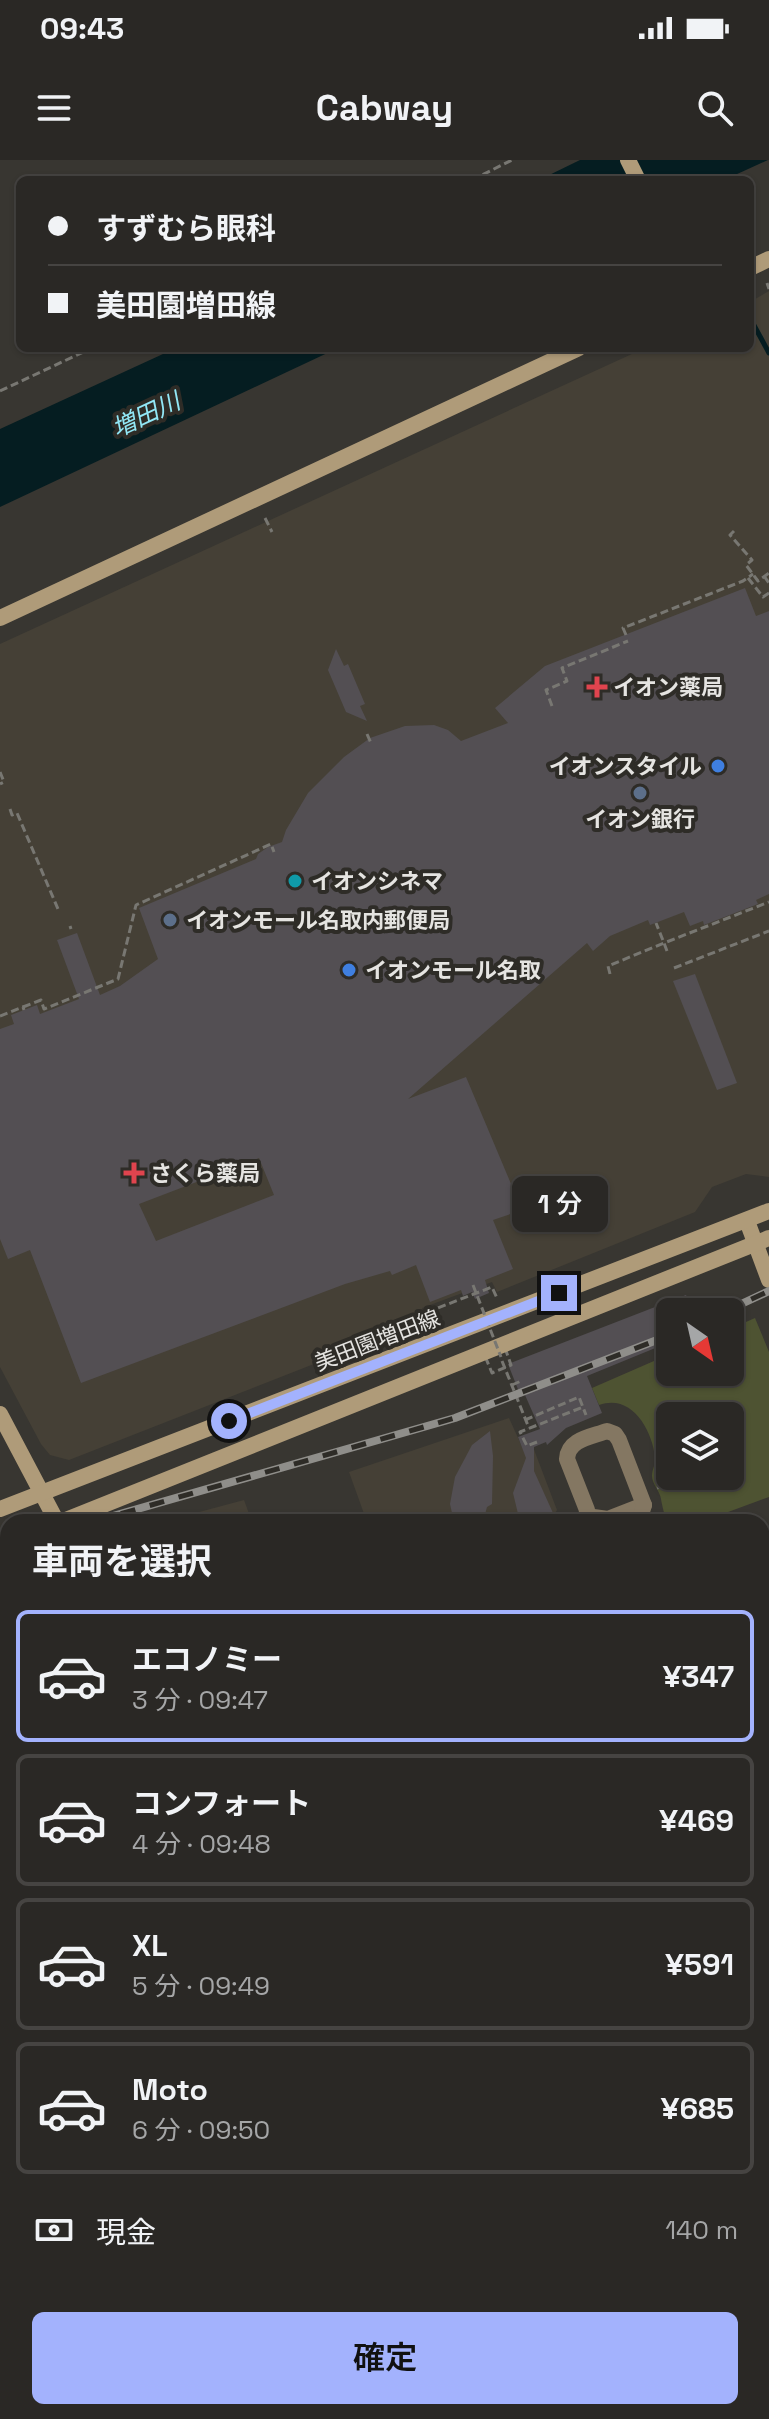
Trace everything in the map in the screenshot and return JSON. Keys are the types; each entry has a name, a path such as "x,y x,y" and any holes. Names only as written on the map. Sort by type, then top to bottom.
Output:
{"main road":[{"path":"0,618 570,352"},
{"name":"美田園増田線","path":"0,1509 769,1211"},
{"path":"747,1221 762,1241 769,1280"},
{"path":"79,1514 762,1241"},
{"path":"0,1414 54,1514"}],"street":[{"path":"587,1514 567,1459 568,1451 574,1443 607,1431 619,1440 644,1505 641,1514"},
{"path":"621,1514 644,1505"}],"path":[{"path":"480,176 512,160"},
{"path":"0,391 83,352"},
{"path":"265,518 272,532"},
{"path":"734,531 730,535 752,560 746,565 758,581 769,573"},
{"path":"626,635 623,628 753,574"},
{"path":"764,576 769,583"},
{"path":"748,578 763,597 769,593"},
{"path":"552,706 546,690 567,681 562,668 628,641"},
{"path":"367,734 371,743"},
{"path":"0,772 4,782 0,787"},
{"path":"10,809 12,815 17,813 58,909"},
{"path":"0,1016 41,1000 44,1009 118,979 136,905 271,844 274,852"},
{"path":"610,974 608,966 769,902"},
{"path":"727,911 729,917"},
{"path":"656,923 667,951"},
{"path":"674,968 769,931"},
{"path":"94,988 97,996"},
{"path":"473,1285 501,1357"},
{"path":"431,1324 427,1313 476,1293 492,1287 497,1298"},
{"path":"510,1363 504,1367 529,1428"},
{"path":"512,1385 521,1381"},
{"path":"525,1420 579,1397 586,1415"},
{"path":"537,1442 527,1446 520,1432 583,1407"}],"shaded area":[{"path":"769,291 769,1177 746,1174 712,1187 695,1212 497,1292 492,1282 422,1308 426,1320 69,1460 50,1455 0,1367 0,644 636,352 754,352 754,300"},
{"path":"509,1418 524,1451 533,1447 557,1510 555,1514 364,1514 349,1472"},
{"path":"244,1500 249,1514 192,1514"}],"green space":[{"path":"755,1318 769,1352 769,1497 723,1514 665,1514 657,1490 744,1490 744,1402 656,1402 656,1488 652,1479 655,1462 653,1446 644,1425 638,1416 621,1404 599,1405 592,1388 656,1360 656,1386 744,1386 744,1323"}],"water":[{"path":"580,160 768,160 733,176 547,176"},
{"name":"増田川","path":"167,352 329,352 0,507 0,429"}],"building":[{"name":"イオンモール名取","path":"745,588 756,616 769,611 769,894 756,900 758,904 704,925 703,921 690,926 684,912 650,925 648,920 610,936 593,951 587,943 408,1099 466,1077 522,1210 493,1220 513,1269 485,1280 489,1293 475,1299 472,1292 463,1296 461,1290 430,1302 416,1265 392,1275 390,1271 345,1284 81,1383 30,1250 8,1259 0,1239 0,1029 14,1024 11,1015 37,1005 40,1014 79,999 57,940 77,933 100,995 120,986 158,959 139,908 256,859 268,847 282,842 308,793 344,757 370,738 405,726 434,725 448,730 461,741 508,723 495,708 545,666","holes":["259,1158 274,1195 156,1241 139,1204"]},
{"path":"336,649 344,666 348,664 365,704 360,706 367,721 346,712 328,670"},
{"path":"695,974 737,1083 717,1090 673,981"},
{"path":"656,1307 656,1348 587,1376 602,1413 566,1428 547,1445 546,1442 534,1447 534,1471 553,1514 518,1514 513,1493 526,1458 518,1437 540,1429 525,1395 521,1397 508,1364"},
{"path":"490,1431 492,1504 487,1507 485,1514 452,1514 450,1504 455,1477 472,1445"}],"waterway":[{"path":"754,325 769,353"}],"railway":[{"path":"744,1303 769,1291"},
{"path":"120,1514 455,1418 656,1340"}],"place":[{"name":"イオン薬局","path":"597,687"},
{"name":"イオンスタイル","path":"718,766"},
{"name":"イオン銀行","path":"640,793"},
{"name":"イオンシネマ","path":"295,881"},
{"name":"イオンモール名取内郵便局","path":"170,920"},
{"name":"イオンモール名取","path":"349,970"},
{"name":"さくら薬局","path":"134,1173"}],"route":[{"path":"229,1421 559,1293"}]}
